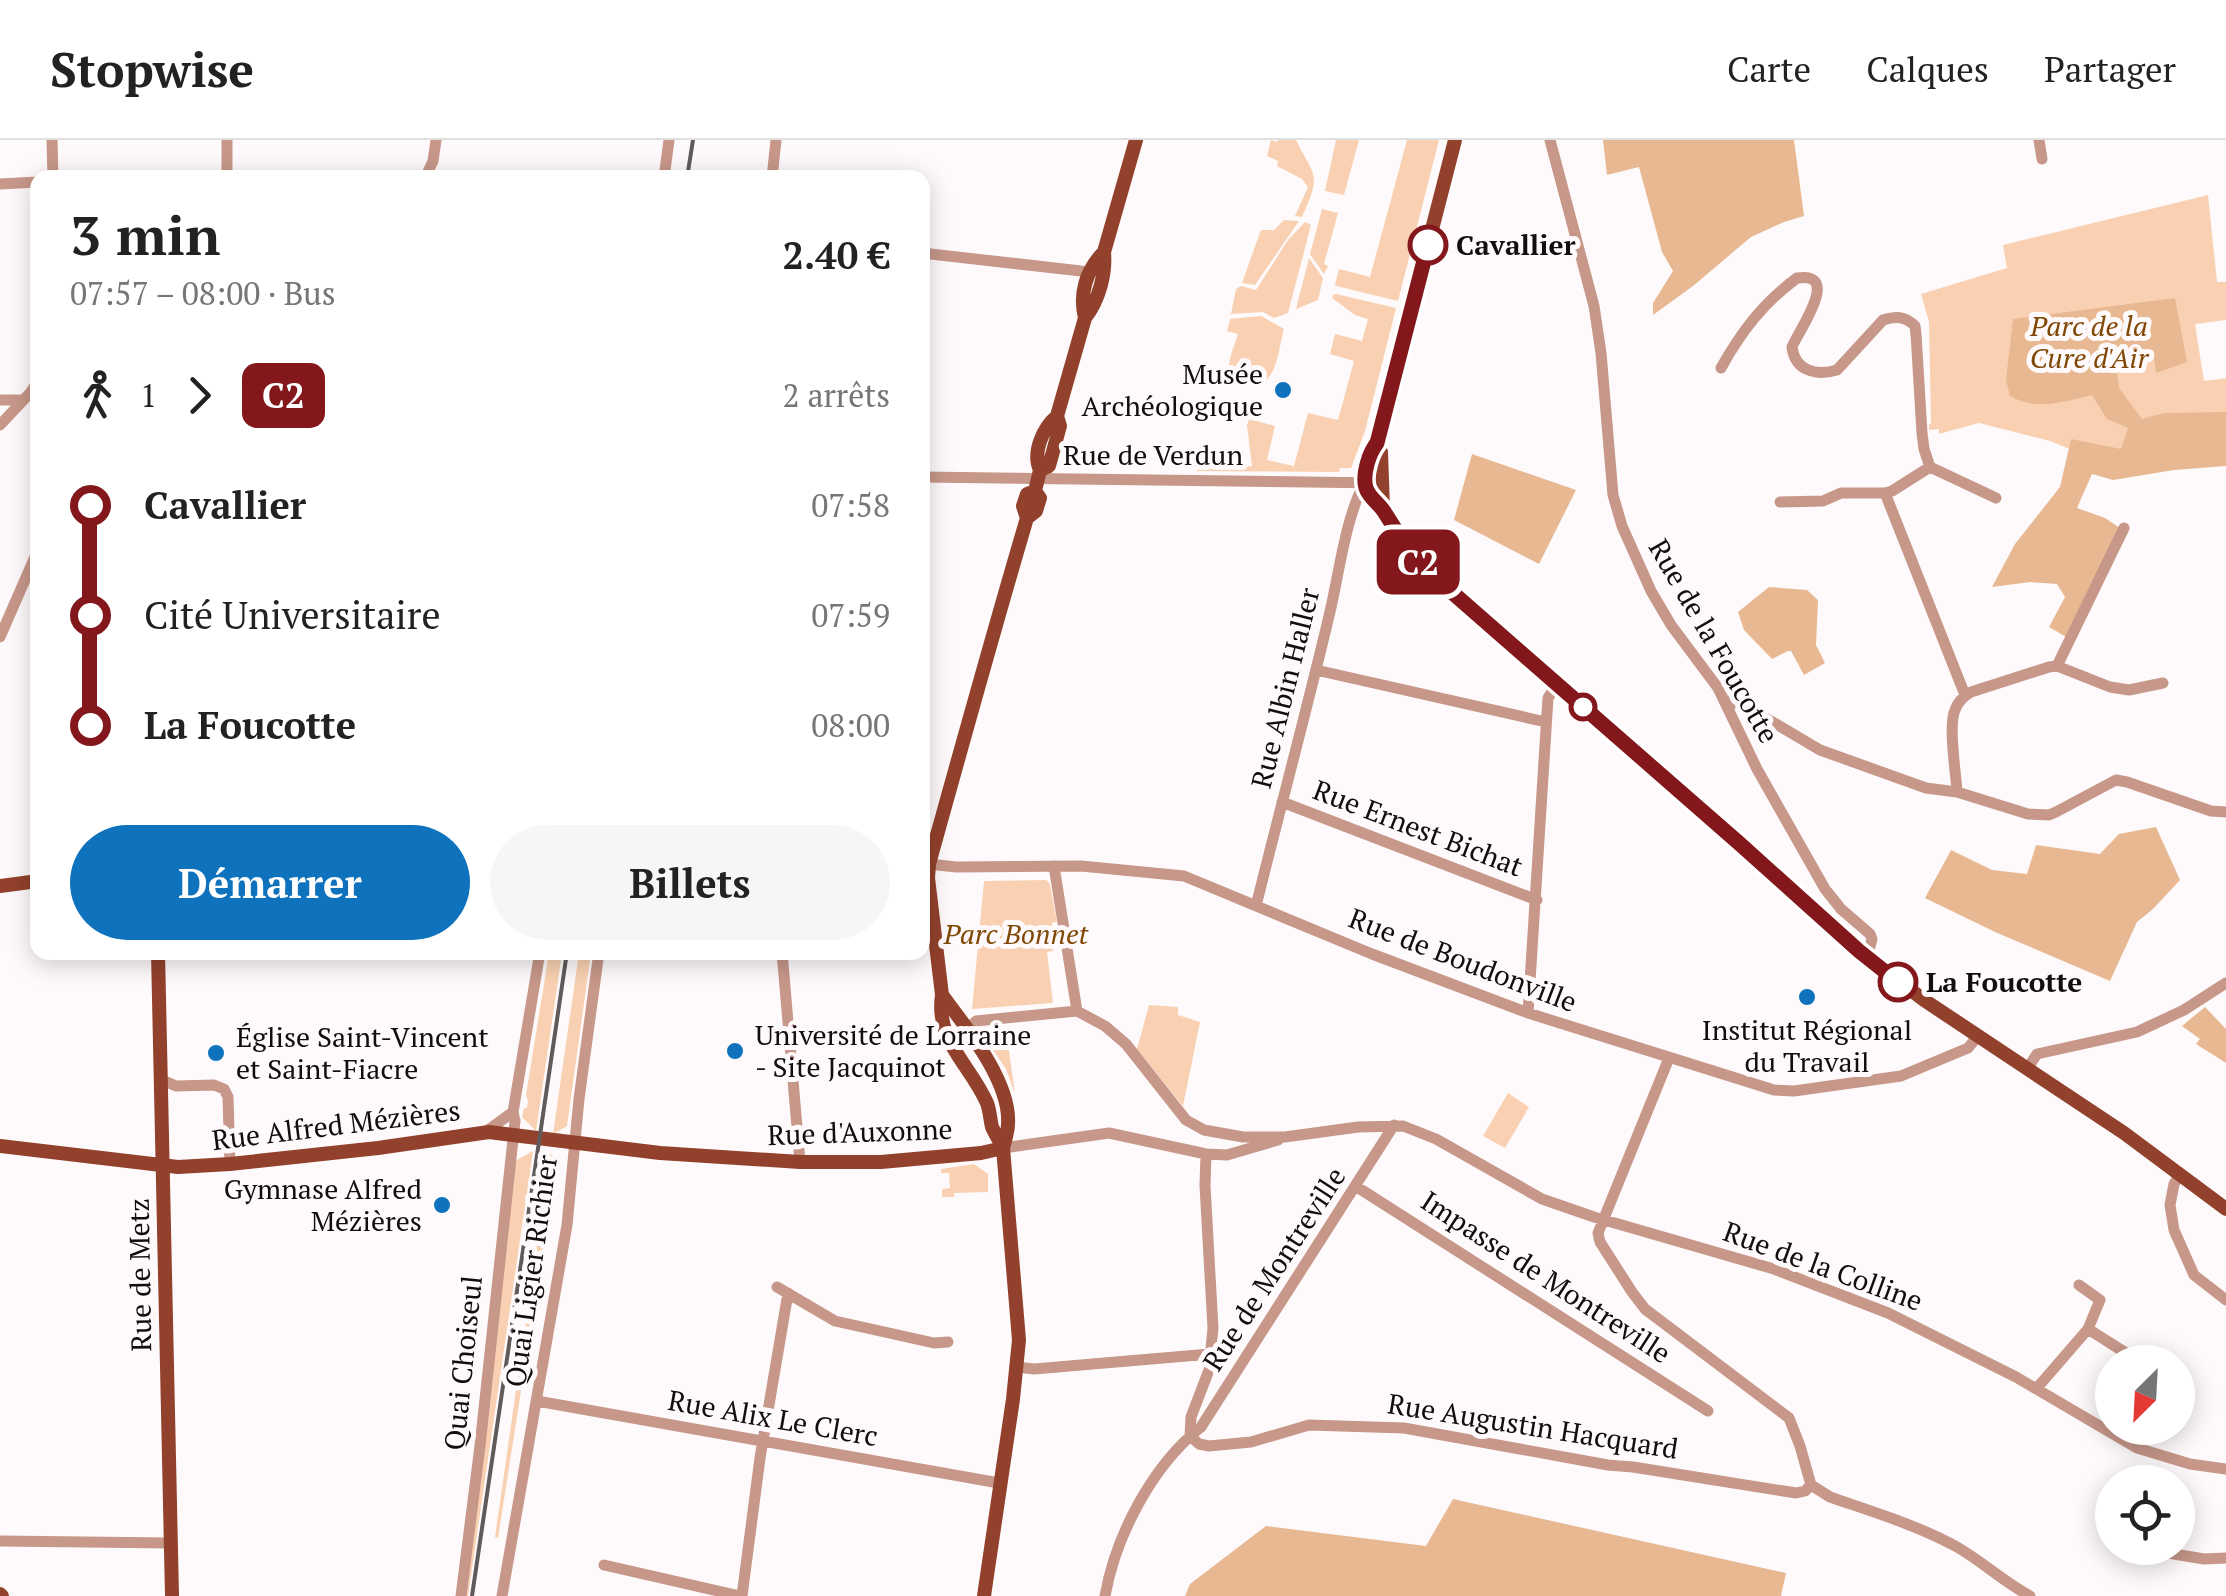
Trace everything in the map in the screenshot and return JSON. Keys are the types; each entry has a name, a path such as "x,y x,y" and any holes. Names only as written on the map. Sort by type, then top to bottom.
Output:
{"main road":[{"path":"1456,140 1372,450 1365,483 1371,498 1422,566 1867,958 2124,1133 2226,1209"},
{"path":"930,850 1027,518 1036,511 1040,498 1036,460 1046,426 1057,416 1085,318 1094,306 1105,267 1104,252 1135,141"},
{"path":"1085,318 1081,302 1088,274 1104,252"},
{"path":"1377,443 1381,452 1383,509"},
{"path":"0,886 30,882"},
{"path":"930,906 942,995 939,1014 950,1044 986,1102 992,1128 1003,1148"},
{"name":"Rue de Metz","path":"158,960 172,1596"},
{"path":"942,995 1003,1089 1008,1124 1003,1148 1018,1311 1017,1367 984,1596"},
{"name":"Rue Alfred Mézières","path":"0,1146 164,1167 378,1148 484,1132 513,1135"},
{"name":"Rue d'Auxonne","path":"513,1135 660,1153 800,1162 881,1162 1003,1148"}],"street":[{"path":"52,140 52,170"},
{"path":"226,140 227,170"},
{"path":"429,170 436,140"},
{"path":"665,170 669,140"},
{"path":"773,170 776,140"},
{"name":"Rue de la Foucotte","path":"1550,140 1594,306 1615,506 1651,590 1724,700 1757,768 1826,889 1842,910 1870,934 1867,958"},
{"path":"2039,140 2042,158"},
{"path":"0,184 30,182"},
{"path":"930,253 1081,270 1088,274"},
{"path":"1721,368 1758,312 1796,278 1810,279 1818,294 1792,347 1796,362 1812,372 1836,370 1883,320 1903,318 1915,326 1922,433 1930,467 1996,498"},
{"path":"0,400 30,395"},
{"path":"0,426 30,395"},
{"path":"1780,502 1823,502 1840,493 1885,493 1930,467"},
{"name":"Rue de Verdun","path":"930,477 1382,483"},
{"name":"Rue Albin Haller","path":"1256,906 1346,542 1365,483"},
{"path":"1885,493 1965,695"},
{"path":"2057,666 2124,528"},
{"path":"0,638 30,569"},
{"path":"1957,792 1952,720 1965,695 2050,666 2129,690 2164,683"},
{"path":"1316,670 1546,722"},
{"path":"1528,1014 1548,698 1557,684"},
{"path":"1724,700 1742,704 1820,750 1926,788 1957,792 2028,814 2049,815 2110,781 2120,780 2226,812"},
{"name":"Rue Ernest Bichat","path":"1282,802 1537,900"},
{"name":"Rue de Boudonville","path":"930,864 1054,866 1176,874 1528,1014 1782,1091 1901,1076 1968,1048 1978,1036"},
{"path":"1054,866 1077,1011"},
{"name":"Quai Choiseul","path":"461,1596 513,1112 539,960"},
{"name":"Quai Ligier Richier","path":"502,1596 567,1225 599,960"},
{"path":"783,960 800,1162"},
{"path":"2028,1069 2037,1054 2137,1032 2184,1010 2226,983"},
{"path":"950,1044 976,1021 1077,1011 1106,1026 1126,1044 1191,1124 1215,1133 1285,1137 1394,1125"},
{"path":"1669,1058 1598,1233 1641,1305 1789,1418 1810,1485 1830,1497 1942,1539 2030,1596"},
{"path":"160,1079 176,1086 214,1085 224,1089 228,1098 230,1164"},
{"path":"484,1132 513,1112"},
{"name":"Rue de la Colline","path":"1394,1125 1436,1139 1542,1198 1800,1278 1920,1328 2037,1388 2091,1424 2137,1448 2183,1463 2226,1468"},
{"name":"Rue de Montreville","path":"1105,1596 1110,1571 1145,1490 1201,1427 1394,1125"},
{"name":"Rue d'Auxonne","path":"1003,1148 1108,1133 1227,1156 1285,1137"},
{"path":"1242,1152 1243,1137"},
{"path":"1190,1436 1190,1422 1209,1370 1214,1317 1206,1154"},
{"path":"2180,1174 2170,1205 2174,1230 2194,1276 2226,1300"},
{"name":"Impasse de Montreville","path":"1357,1186 1708,1411"},
{"path":"2037,1388 2088,1329 2100,1300 2079,1286"},
{"path":"604,1565 741,1596 783,1290 835,1321 934,1344 948,1342"},
{"path":"2088,1329 2113,1345"},
{"path":"1017,1367 1210,1354"},
{"name":"Rue Alix Le Clerc","path":"537,1401 1000,1484"},
{"name":"Rue Augustin Hacquard","path":"1190,1436 1198,1444 1209,1446 1251,1442 1309,1426 1404,1428 1553,1456 1796,1493 1810,1485"},
{"path":"0,1540 171,1544"},
{"path":"2195,1558 2226,1558"}],"green space":[{"path":"1271,140 1296,140 1312,170 1314,184 1302,217 1295,216 1308,187 1267,156"},
{"path":"1336,140 1359,140 1344,195 1325,191"},
{"path":"1407,140 1439,140 1398,301 1336,286 1339,269 1370,277"},
{"path":"1603,140 1794,140 1804,216 1751,237 1653,315 1653,303 1673,271 1662,252 1639,167 1607,175"},
{"name":"Parc de la Cure d'Air","path":"2208,195 2217,282 2226,282 2226,320 2195,324 2204,381 2226,378 2226,447 2114,467 2050,441 1979,423 1939,434 1939,429 1929,430 1929,322 1921,294 2007,268 2003,245"},
{"path":"1322,209 1338,213 1324,274 1310,254"},
{"path":"1284,220 1299,221 1255,285 1242,283 1261,230 1274,230"},
{"path":"1305,222 1311,225 1288,313 1274,318 1263,312 1231,314 1236,289 1241,286 1256,290 1288,240"},
{"path":"1309,258 1323,278 1318,300 1296,309"},
{"path":"1336,294 1396,308 1365,431 1351,468 1340,468 1339,472 1197,471 1202,451 1225,465 1252,466 1249,419 1275,426 1267,460 1294,466 1308,413 1338,420 1354,361 1330,354 1335,334 1362,341 1368,319 1355,315 1332,298"},
{"path":"2175,298 2187,362 2156,373 2153,350 2115,356 2119,388 2142,419 2164,413 2226,412 2226,466 2113,480 2092,474 2077,508 2120,528 2068,638 2049,627 2065,597 2057,584 2030,582 1992,587 2015,544 2060,487 2071,439 2121,449 2128,428 2107,419 2092,395 2041,404 2010,396 2006,380 2013,319"},
{"path":"1261,316 1284,329 1269,377 1259,383 1246,383 1231,373 1230,359 1238,334 1227,331 1230,319"},
{"path":"1472,454 1576,490 1539,564 1454,520"},
{"path":"1769,587 1807,590 1818,600 1816,645 1825,663 1804,675 1791,651 1772,659 1744,630 1738,612"},
{"path":"2156,827 2180,880 2137,922 2110,981 1925,898 1951,850 1992,870 2027,874 2036,845 2100,854 2119,834"},
{"name":"Parc Bonnet","path":"1046,880 1057,922 1052,923 1053,951 1047,952 1053,1003 972,1009 984,881"},
{"path":"548,960 561,960 536,1131 522,1117 527,1108"},
{"path":"578,960 590,960 567,1126 553,1134"},
{"path":"1149,1005 1178,1007 1178,1015 1200,1022 1183,1106 1137,1049"},
{"path":"2205,1007 2226,1029 2226,1063 2196,1044 2200,1039 2182,1026"},
{"path":"984,1030 1003,1033 1011,1041 1008,1044 1015,1094 1006,1069 984,1037"},
{"path":"1508,1093 1529,1107 1505,1148 1483,1136"},
{"path":"533,1151 468,1596 465,1596 515,1161"},
{"path":"550,1153 559,1163 557,1184 551,1200 498,1538 495,1537"},
{"path":"974,1164 988,1174 988,1192 942,1197 942,1189 950,1188 949,1173 941,1173 941,1169"},
{"path":"1453,1499 1786,1573 1781,1596 1185,1596 1190,1584 1266,1526 1426,1546"}],"railway":[{"path":"688,170 693,140"},
{"path":"472,1596 566,960"}],"bus line":[{"name":"C2","path":"1428,245 1365,476 1371,498 1422,566 1898,982"}],"place":[{"name":"Cavallier","path":"1428,245"},
{"name":"Musée Archéologique","path":"1283,390"},
{"name":"La Foucotte","path":"1898,982"},
{"name":"Institut Régional du Travail","path":"1807,997"},
{"name":"Université de Lorraine - Site Jacquinot","path":"735,1051"},
{"name":"Église Saint-Vincent et Saint-Fiacre","path":"216,1053"},
{"name":"Gymnase Alfred Mézières","path":"442,1205"}]}
